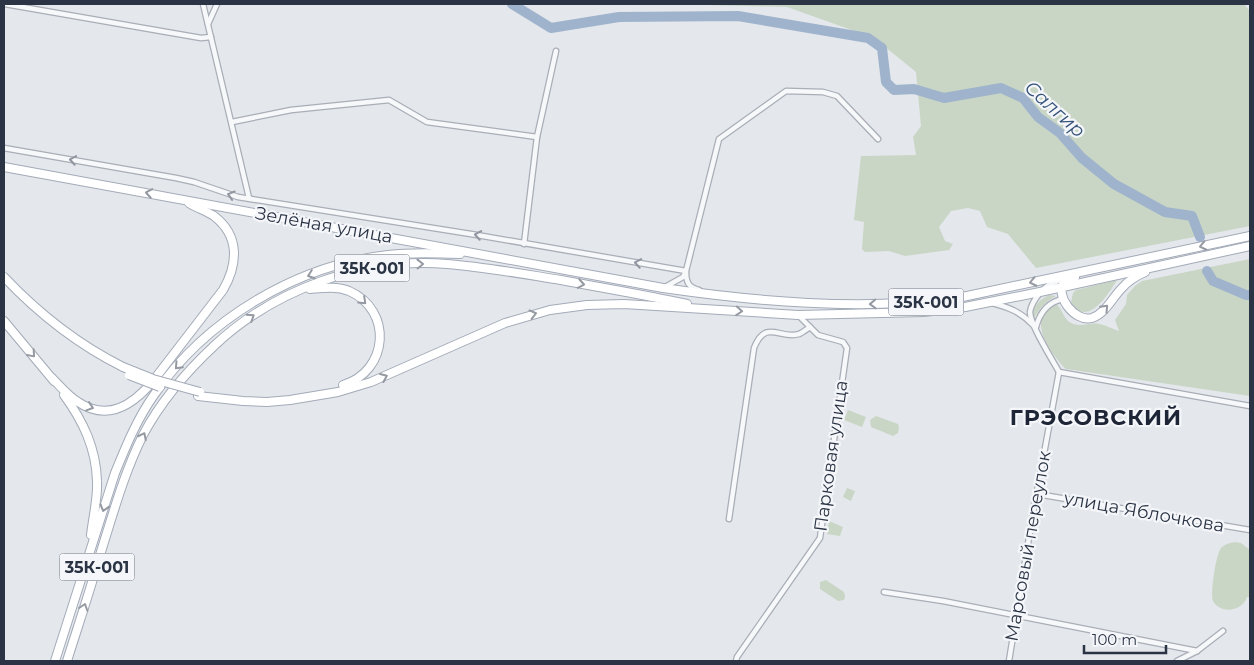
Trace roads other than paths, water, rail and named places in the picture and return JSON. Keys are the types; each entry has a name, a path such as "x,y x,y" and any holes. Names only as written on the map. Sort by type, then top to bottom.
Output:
{"main road":[{"name":"Зелёная улица","path":"4,167 663,288 733,298 797,303"},
{"path":"52,378 68,394 84,405 106,410 126,406 144,392 223,290 229,280 234,262 233,243 229,234 214,217 180,199"},
{"name":"35К-001","path":"797,303 857,305 953,299 1250,236"},
{"name":"35К-001","path":"68,659 129,467 144,434 158,411 178,383 223,338 263,309 301,290 335,277 364,270 408,264 446,264 521,273 711,309 798,314 924,312 965,307 1061,288 1250,246"},
{"path":"55,661 115,473 143,412 166,378 196,347 215,330 257,300 281,287 332,267 361,260 407,253 479,255"},
{"path":"1115,265 1074,277 1065,282 1061,288 1063,299 1075,315 1088,319 1094,317 1106,309 1116,294 1127,283 1156,267"},
{"path":"4,277 36,309 71,338 123,370"},
{"path":"4,284 33,312 69,341 95,358 123,370 199,394 243,401 267,402 338,392 371,382 498,326 550,310 587,305 624,304 711,309"},
{"path":"199,394 244,397 290,396 348,384 368,371 378,354 380,341 378,323 367,304 356,295 344,289 331,287 301,290"},
{"path":"4,320 52,378 76,411 86,431 95,456 97,482 89,554"}],"street":[{"path":"5,4 201,38 211,37"},
{"path":"203,4 250,198"},
{"path":"208,24 217,4"},
{"path":"524,244 537,137 556,50"},
{"path":"797,303 696,289 690,287 686,282 686,274 719,139 786,91 823,92 837,96 878,139"},
{"path":"232,122 291,110 389,100 428,122 537,137"},
{"path":"4,148 176,178 238,197 524,244 686,274"},
{"path":"663,288 678,281 686,274"},
{"path":"1035,328 1030,311 1040,292 1056,281 1074,277"},
{"path":"1035,328 1038,318 1047,306 1063,299"},
{"path":"989,302 1012,309 1027,318 1035,328 1059,372 1250,406"},
{"name":"Парковая улица","path":"736,661 820,538 847,348 843,342 818,335 798,314"},
{"path":"729,519 754,348 758,338 770,332 798,334 810,327"},
{"name":"Марсовый переулок","path":"1009,661 1059,372"},
{"name":"улица Яблочкова","path":"1037,494 1250,530"},
{"path":"884,592 943,601 1197,651"},
{"path":"1177,661 1197,651 1223,631"}],"waterway":[{"name":"Салгир","path":"512,4 551,28 619,17 738,16 868,38 882,48 886,82 894,90 914,89 944,98 1001,88 1023,98 1038,117 1060,133 1082,158 1114,184 1165,212 1192,216 1200,237"},
{"name":"Салгир","path":"1207,271 1213,281 1250,295"}],"district":[{"name":"ГРЭСОВСКИЙ","path":"1096,417"}]}
